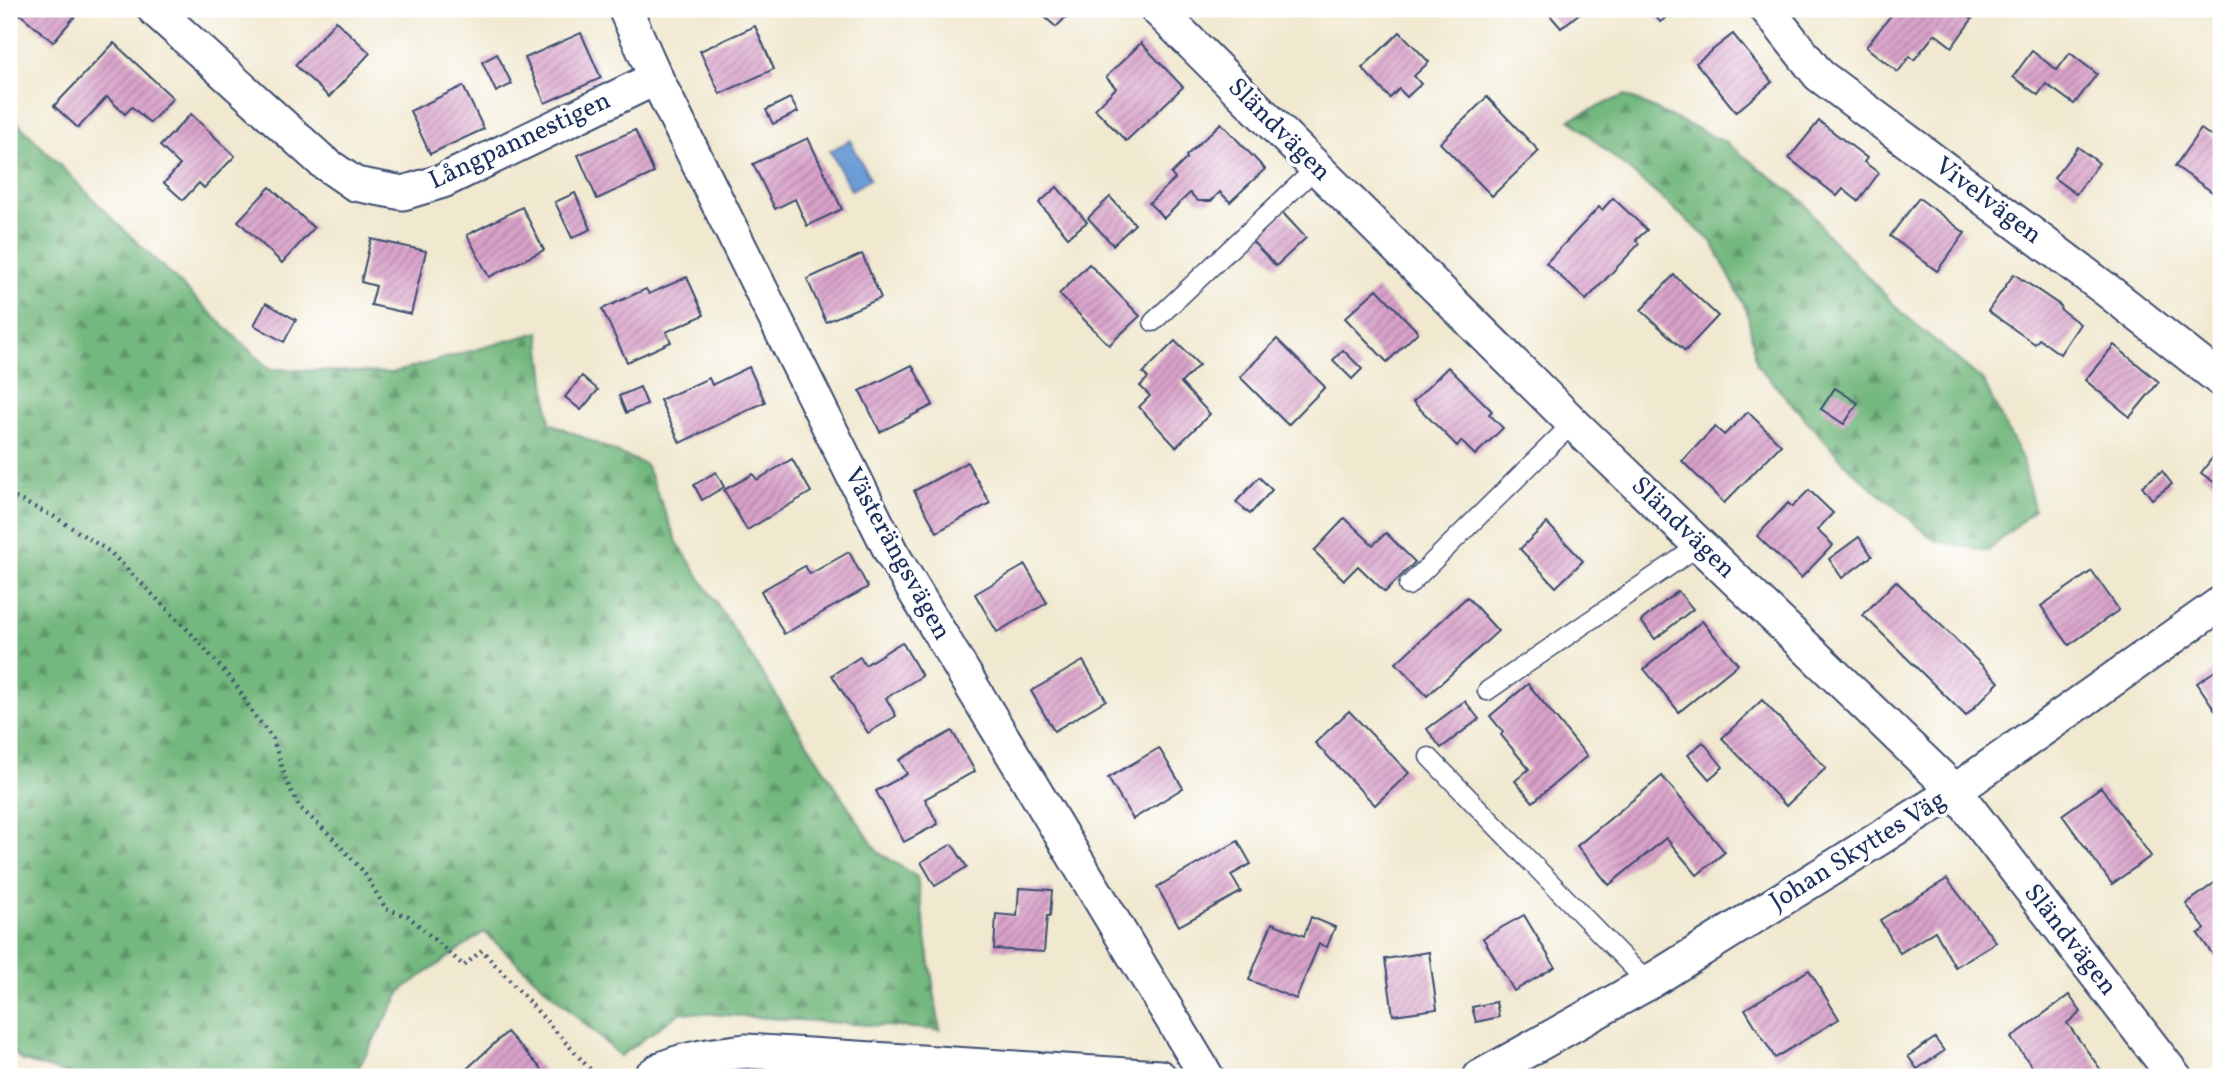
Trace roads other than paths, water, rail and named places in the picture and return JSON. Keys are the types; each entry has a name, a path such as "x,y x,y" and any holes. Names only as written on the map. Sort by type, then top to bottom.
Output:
{"street":[{"name":"Långpannestigen","path":"154,9 323,162 355,184 403,193 443,181 656,78"},
{"name":"Västerängsvägen","path":"625,9 656,78 891,552 1208,1077"},
{"name":"Sländvägen","path":"1157,9 1573,423 1955,791 2175,1077"},
{"name":"Vivelvägen","path":"1767,9 1819,75 2097,282 2221,380"},
{"name":"Johan Skyttes Väg","path":"1480,1077 1648,983 1955,791 2221,603"},
{"path":"650,1077 656,1071 699,1058 746,1051 1160,1077"}],"lane":[{"path":"1153,322 1316,169"},
{"path":"1408,586 1573,423"},
{"path":"1487,691 1700,545"},
{"path":"1429,757 1648,983"}],"water":[{"path":"850,140 870,179 851,190 830,151"}]}
